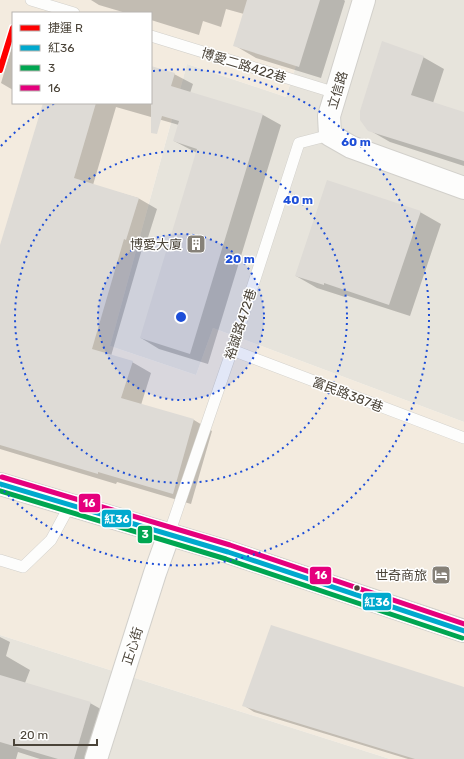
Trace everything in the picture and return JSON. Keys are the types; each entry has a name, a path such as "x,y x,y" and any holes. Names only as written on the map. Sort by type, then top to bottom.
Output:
{"street":[{"name":"立信路","path":"330,135 329,116 364,0"},
{"path":"330,135 352,146 464,188"},
{"path":"0,484 169,534 464,631"},
{"name":"正心街","path":"96,759 155,573 169,534"}],"lane":[{"path":"31,0 71,12"},
{"name":"博愛二路422巷","path":"152,36 336,93"},
{"name":"裕誠路472巷","path":"169,534 232,350 299,144 330,135"},
{"name":"富民路387巷","path":"232,350 464,438"},
{"path":"0,560 24,567 51,540 70,505"}],"shaded area":[{"path":"0,0 317,0 286,97 187,64 110,346 196,375 213,328 464,422 464,759 390,759 0,635"},
{"path":"317,0 464,0 464,422 213,328 196,375 110,346 187,64 286,97"},
{"path":"0,635 390,759 0,759"}],"building":[{"path":"247,0 320,0 299,67 233,46"},
{"path":"382,41 424,56 411,95 464,112 464,161 368,131 360,120 360,111"},
{"name":"博愛大廈","path":"152,66 175,73 171,86 263,114 190,354 140,338 197,149 173,141 179,121 162,116 157,134 151,133"},
{"path":"43,104 96,104 74,178 139,198 126,240 124,239 92,349 133,361 121,398 194,419 173,494 0,445 0,245"},
{"path":"327,180 421,211 389,305 324,283 324,285 295,276"},
{"path":"271,625 464,687 464,759 415,759 242,706"},
{"path":"0,675 91,702 74,759 58,759 0,742"}],"metro line":[{"name":"R","path":"0,70 12,31"}],"transit line":[{"name":"16","path":"2,477 230,545 464,624"},
{"name":"紅36","path":"0,484 228,552 464,631"},
{"name":"3","path":"0,491 226,559 462,638"}],"place":[{"name":"博愛大廈","path":"196,244"},
{"name":"世奇商旅","path":"441,575"}]}
